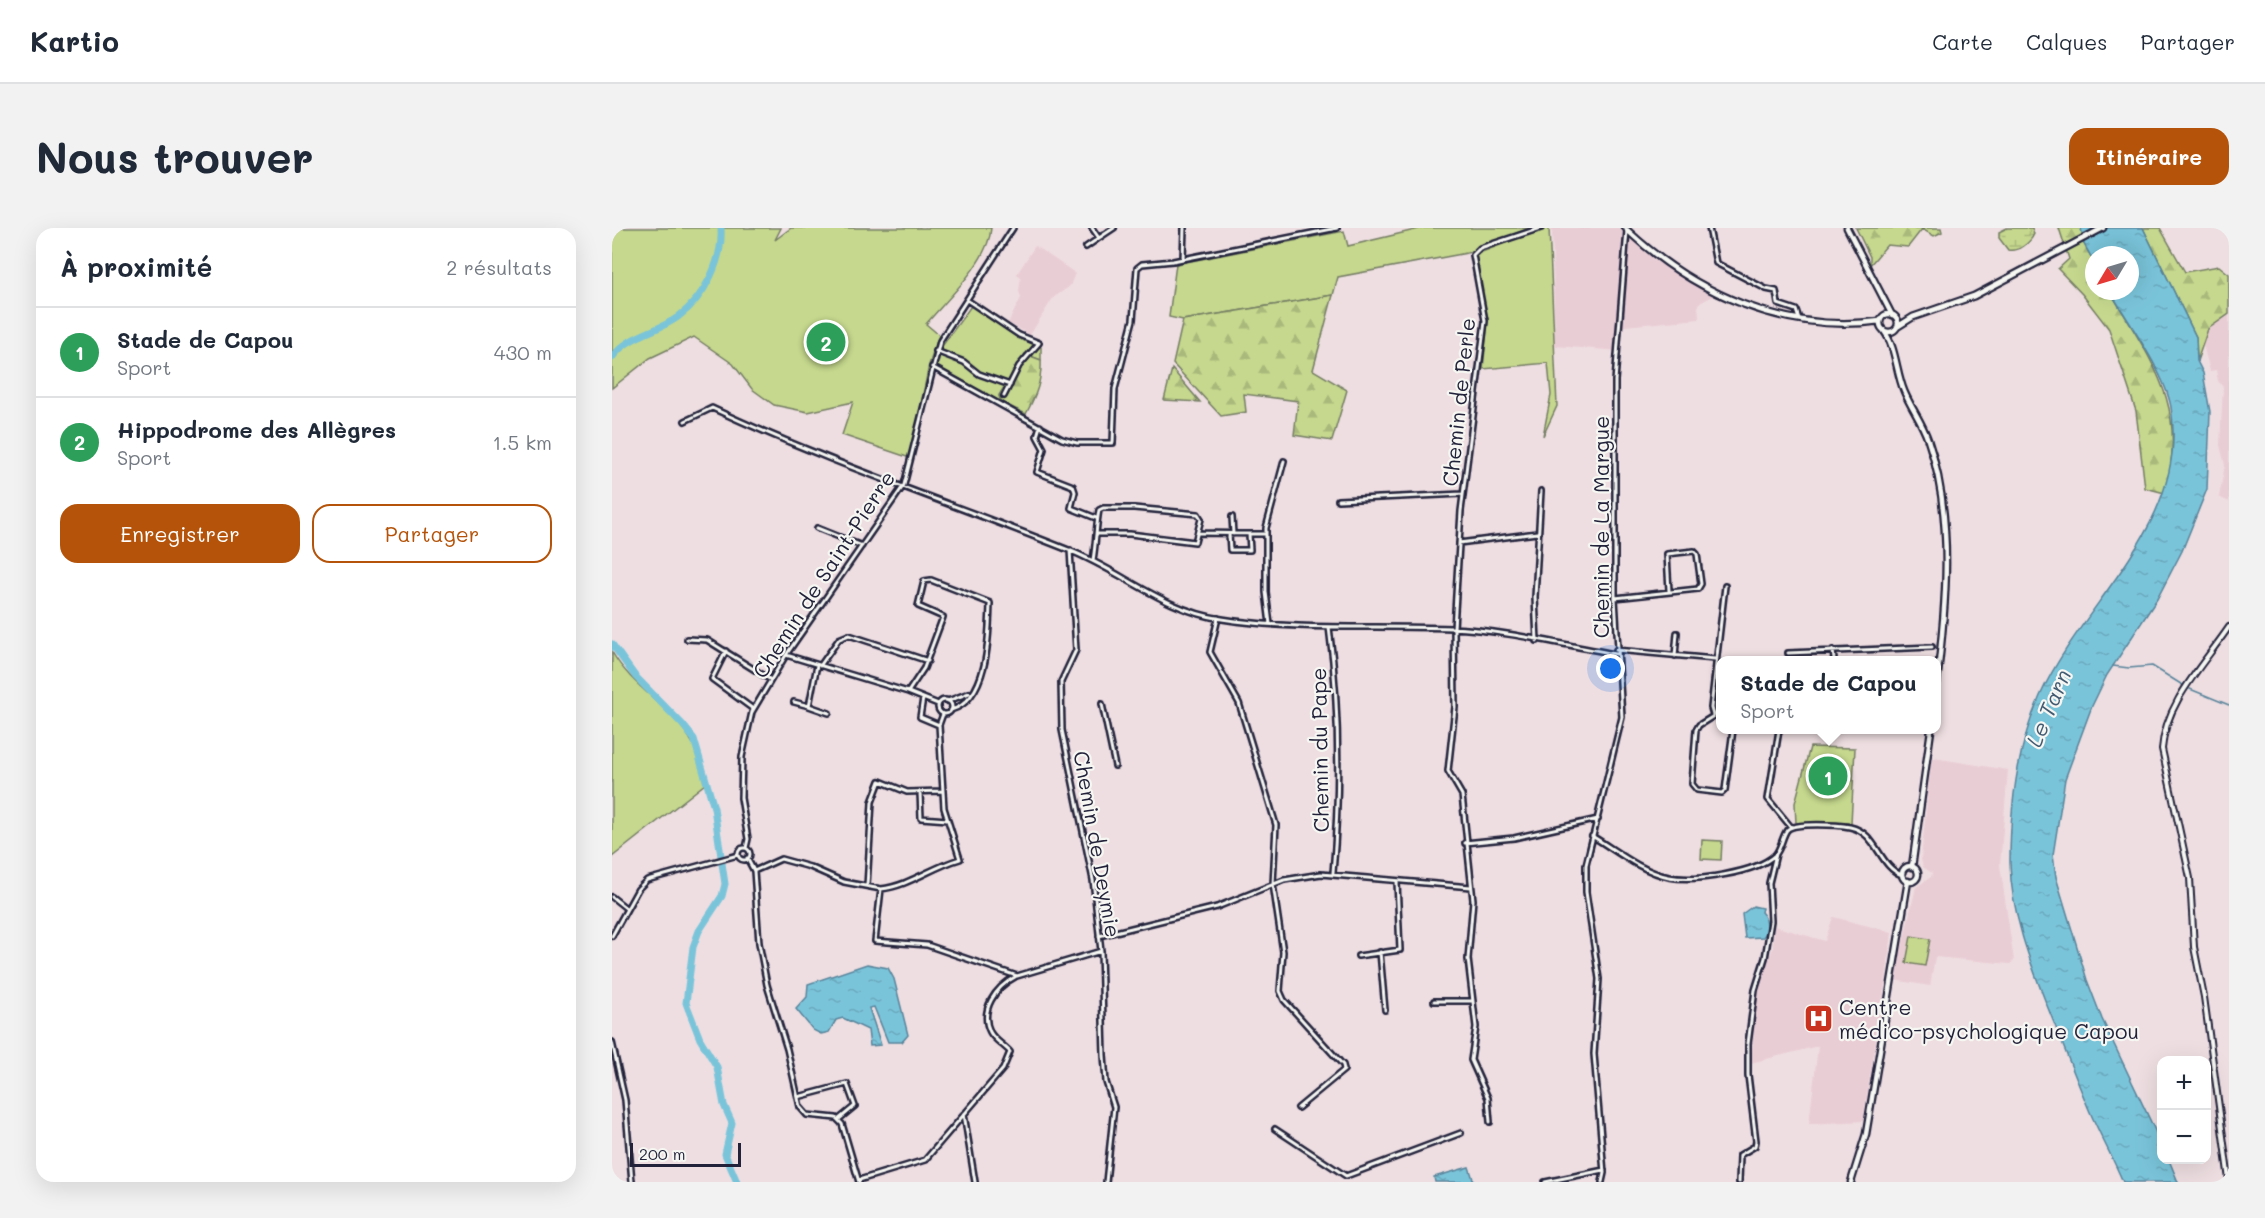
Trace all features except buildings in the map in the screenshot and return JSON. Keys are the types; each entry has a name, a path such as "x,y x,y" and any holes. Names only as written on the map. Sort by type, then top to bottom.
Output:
{"main road":[{"path":"1847,228 1882,299 1897,319 1892,349"},
{"path":"1626,229 1668,265 1707,289 1750,307 1799,319 1865,324 1889,332 1913,317 1967,299 2103,228"},
{"path":"1882,299 1883,330 1892,349 1904,390 1929,443 1941,501 1944,587 1939,656"},
{"path":"1865,324 1881,320 1886,315 1913,317"},
{"path":"2229,627 2178,703 2165,732 2162,749 2190,878 2194,947 2204,997 2229,1180"},
{"path":"1912,867 1929,734"},
{"path":"1908,881 1902,875 1905,868 1912,867"},
{"path":"1908,881 1917,877 1916,870 1912,867"},
{"path":"1851,1182 1860,1160 1868,1125 1908,881"}],"street":[{"name":"Chemin de Saint-Pierre","path":"746,848 748,839 741,798 742,757 753,709 786,655 904,485 936,351 1013,228"},
{"path":"1092,228 1099,238"},
{"path":"1086,247 1114,228"},
{"path":"1183,259 1184,228"},
{"path":"932,367 1040,426 1077,443 1113,443 1115,389 1133,320 1137,268 1142,264 1183,259 1337,228"},
{"name":"Chemin de Perle","path":"1490,1122 1488,1098 1471,1060 1476,1027 1468,959 1471,887 1462,795 1448,771 1455,707 1454,628 1463,494 1485,321 1473,255 1480,248 1541,228"},
{"path":"1709,228 1716,263 1766,289 1776,291 1778,304 1796,310 1799,319"},
{"name":"Chemin de La Margue","path":"1602,1182 1604,1170 1594,1054 1599,978 1586,892 1586,866 1622,717 1614,598 1615,363 1626,229"},
{"path":"967,300 1019,335 1039,343 1019,366 1004,396"},
{"path":"936,351 964,363 979,374 1010,385"},
{"path":"685,421 712,408 791,445 904,485 1070,550 1093,560 1177,607 1218,618 1329,627 1454,628 1616,652 1715,659"},
{"path":"1040,426 1037,436 1044,449 1037,472 1073,486 1075,492 1071,508 1097,518"},
{"path":"1270,624 1266,592 1266,534 1284,461"},
{"path":"1537,641 1535,597 1541,491"},
{"path":"1338,500 1463,494"},
{"path":"1093,560 1098,534 1097,518 1099,510 1103,508 1134,508 1198,514 1201,519 1197,540 1192,542 1130,534 1098,534"},
{"path":"1232,517 1230,550 1250,550 1249,534"},
{"path":"817,528 861,546"},
{"path":"1199,533 1266,534"},
{"path":"1459,543 1538,533"},
{"name":"Chemin de Deymie","path":"1070,550 1076,650 1061,682 1062,730 1093,880 1101,951 1106,1082 1114,1107 1106,1182"},
{"path":"1614,598 1698,590 1701,584 1697,554 1694,551 1667,554 1670,591"},
{"path":"754,871 781,859 810,867 844,882 881,889 899,887 924,872 960,859 948,820 943,791 939,725 943,714 962,703 971,692 988,655 990,603 926,579 918,606 943,617 928,661 906,693"},
{"path":"1713,715 1711,708 1715,659 1725,586"},
{"path":"1218,618 1210,652 1239,703 1276,825 1273,884 1283,952 1280,991 1284,1000 1343,1065 1344,1070 1298,1108"},
{"name":"Chemin du Pape","path":"1329,627 1338,696 1337,819 1333,873"},
{"path":"1675,656 1677,633"},
{"path":"809,706 818,665 839,639 849,635 928,661"},
{"path":"687,639 707,640 771,680"},
{"path":"1788,653 1932,646"},
{"path":"1833,650 1834,656"},
{"path":"726,651 712,679 753,709"},
{"path":"786,655 938,704 971,692"},
{"path":"923,698 920,717 939,725"},
{"path":"948,701 951,710"},
{"path":"794,702 829,712"},
{"path":"938,704 938,710 943,714"},
{"path":"1102,704 1115,766"},
{"path":"1716,714 1696,730 1692,784 1696,790 1722,793 1725,790 1732,734"},
{"path":"1778,734 1768,799 1791,827"},
{"path":"867,886 872,802 880,781 907,792 943,791"},
{"path":"920,792 921,818 948,820"},
{"path":"1465,843 1514,838 1598,819"},
{"path":"1739,1182 1740,1155 1755,1146 1756,1141 1748,1076 1748,1044 1755,990 1765,958 1771,921 1769,883 1776,854 1786,832 1791,827 1854,828 1871,840 1890,870 1902,875"},
{"path":"1592,836 1638,864 1670,878 1742,873 1776,854"},
{"path":"738,855 740,849 746,848 750,854 747,858"},
{"path":"738,855 742,859 747,858"},
{"path":"612,936 638,889 647,880 738,855"},
{"path":"747,858 754,871 762,957 802,1111 807,1115 828,1116 842,1124 859,1181 925,1160 1003,1069 1011,1055 990,1034 986,1016 999,987 1017,976 1101,951"},
{"path":"1099,936 1217,907 1284,880 1333,873 1397,882 1471,887"},
{"path":"1358,956 1400,950 1397,882"},
{"path":"881,889 874,941 927,945 969,962 1017,976"},
{"path":"612,897 627,909"},
{"path":"1380,952 1385,1010"},
{"path":"1434,1001 1473,1000"},
{"path":"612,1042 625,1100 632,1182"},
{"path":"798,1097 847,1084 855,1106 838,1120"},
{"path":"964,1114 975,1182"},
{"path":"1275,1129 1346,1176 1461,1133"},
{"path":"1545,1182 1604,1170"}],"shaded area":[{"path":"1552,228 1619,228 1654,260 1713,296 1698,304 1699,319 1624,326 1620,351 1555,346"},
{"path":"1035,246 1075,273 1070,286 1053,298 1030,335 1008,323 1021,298 1019,291 1021,277 1017,274"},
{"path":"2229,314 2229,502 2219,497 2225,465 2220,445 2223,387 2218,381 2216,370 2210,371 2203,345 2208,329"},
{"path":"1934,758 2008,770 2000,865 2014,961 2010,964 1935,957 1930,986 1894,980 1916,887 1931,877 1932,873 1923,867 1921,859 1931,762"},
{"name":"Centre médico-psychologique Capou","path":"1833,917 1892,932 1863,1121 1809,1124 1818,1046 1751,1063 1756,1003 1759,983 1773,948 1774,926 1825,941"}],"green space":[{"path":"612,228 781,228 775,240 791,228 991,228 983,253 975,266 926,324 939,335 929,365 910,458 842,435 853,402 808,412 774,405 752,389 733,364 694,337 650,358 612,388"},
{"path":"1423,228 1529,228 1467,253 1338,277 1333,295 1183,320 1169,317 1176,264 1344,231 1348,246"},
{"path":"1549,228 1557,406 1543,436 1551,395 1548,363 1483,369 1488,320 1474,255"},
{"path":"1856,228 1941,228 1942,232 1934,236 1922,229 1908,247 1887,245 1870,265 1870,257"},
{"path":"2007,228 2032,228 2034,234 2024,246 2016,250 2008,250 1999,238 1999,232"},
{"path":"2059,228 2081,228 2085,246 2085,298 2058,269 2069,259"},
{"path":"2143,228 2160,228 2185,272 2219,266 2229,274 2229,314 2208,329 2197,361 2196,337"},
{"path":"1333,295 1313,370 1347,390 1332,441 1294,435 1298,401 1244,394 1246,412 1221,416 1173,364 1183,320"},
{"path":"2087,300 2115,300 2152,363 2162,386 2169,409 2172,434 2171,462 2165,493 2145,488 2136,411 2109,329"},
{"path":"971,306 1017,337 1041,347 1041,360 1025,354 999,395 1001,402 936,366 940,349"},
{"path":"1025,354 1041,360 1038,388 1026,414 1001,402 999,396"},
{"path":"1172,369 1200,402 1164,400"},
{"path":"612,652 630,676 685,731 697,753 705,784 612,857"},
{"path":"1810,747 1855,748 1851,823 1796,823 1795,803"},
{"path":"1702,840 1722,841 1721,860 1701,859"},
{"path":"1911,936 1930,939 1925,966 1906,963"}],"water":[{"name":"Le Tarn","path":"2081,228 2143,228 2196,337 2197,361 2203,373 2210,412 2207,489 2182,551 2157,599 2107,675 2092,706 2065,779 2053,855 2056,877 2087,980 2102,1019 2157,1135 2157,1164 2171,1164 2178,1182 2123,1182 2090,1112 2048,1008 2023,937 2011,882 2010,842 2013,799 2020,756 2032,716 2059,661 2129,559 2149,525 2165,488 2173,449 2171,407 2167,394 2154,364 2116,300 2139,300 2139,246 2085,246"},
{"path":"1753,906 1762,908 1761,912 1765,917 1767,928 1763,937 1745,938 1742,914"},
{"path":"867,964 888,968 894,979 908,1035 902,1042 888,1042 874,1007 869,1008 881,1045 870,1046 868,1030 843,1018 836,1020 829,1032 821,1034 813,1030 796,1009 807,997 808,984"},
{"path":"1469,1167 1474,1182 1435,1182 1434,1177"}],"waterway":[{"path":"612,358 626,344 670,322 688,309 704,288 715,265 719,253 721,228"},
{"path":"612,644 635,676 694,739 714,808 725,884 722,896 699,931 693,947 686,1003 700,1039 717,1067 724,1105 732,1123 725,1154 737,1182"},
{"path":"2113,666 2129,668 2152,666 2184,686"},
{"path":"2190,689 2229,705"}],"place":[{"name":"Hippodrome des Allègres","path":"826,342"},
{"name":"Stade de Capou","path":"1828,776"},
{"name":"Centre médico-psychologique Capou","path":"1818,1018"}]}
